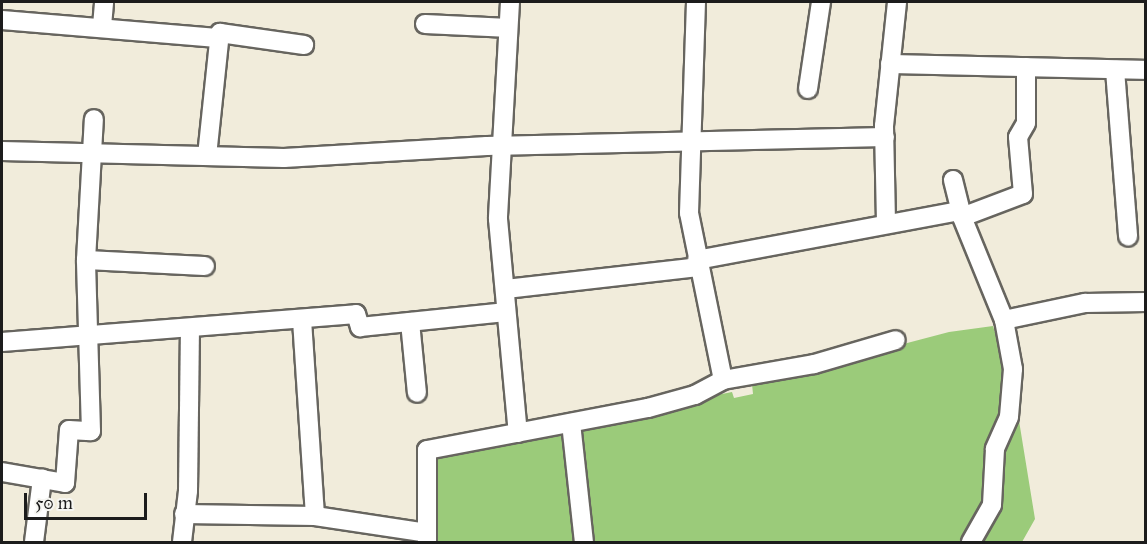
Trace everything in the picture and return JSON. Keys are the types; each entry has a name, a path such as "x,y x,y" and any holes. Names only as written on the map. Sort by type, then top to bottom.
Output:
{"street":[{"path":"102,26 104,2"},
{"path":"510,2 499,146 498,219 506,289 504,312 519,432"},
{"path":"696,2 689,213 723,380"},
{"path":"808,89 822,2"},
{"path":"886,222 885,137 897,2"},
{"path":"2,20 102,26 217,38"},
{"path":"425,24 508,28"},
{"path":"207,156 217,38 220,33 304,45"},
{"path":"890,64 1146,70"},
{"path":"506,289 698,264 886,222 961,214 1023,194 1018,137 1026,123 1026,67"},
{"path":"1114,70 1128,236"},
{"path":"2,472 66,483 69,430 91,431 92,337 86,260 94,119"},
{"path":"2,151 93,151 284,158 499,146 885,137"},
{"path":"953,180 961,214 1004,320 1013,369 1009,417 995,449 992,505 971,543"},
{"path":"86,260 206,266"},
{"path":"1004,320 1085,303 1146,302"},
{"path":"2,342 92,337 356,314 360,327 504,312"},
{"path":"302,320 315,516"},
{"path":"410,322 417,393"},
{"path":"182,543 190,329"},
{"path":"184,514 315,516 427,538 424,452 571,423 695,395 723,380 814,364 896,340"},
{"path":"571,423 584,543"},
{"path":"34,543 42,479"}],"green space":[{"path":"993,326 1015,396 1035,519 1022,542 434,542 428,453 732,392 734,398 753,394 752,384 949,332"}]}
